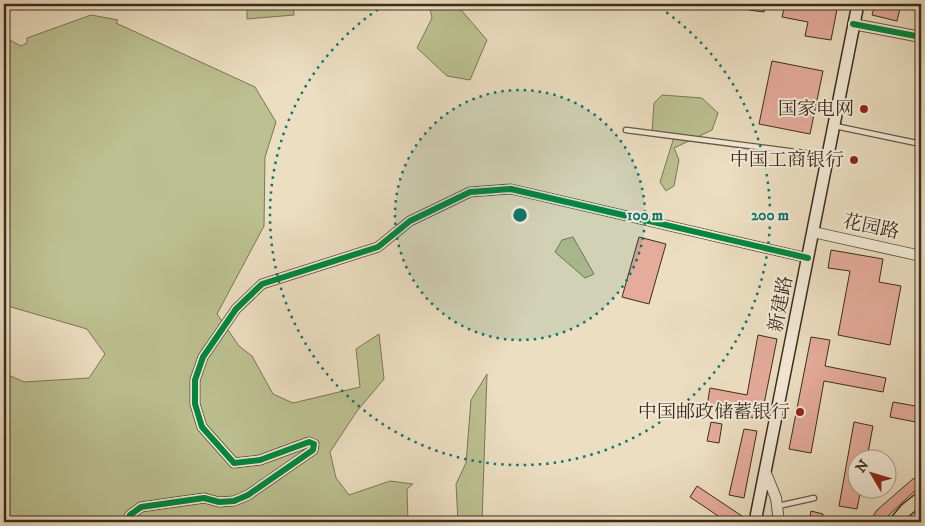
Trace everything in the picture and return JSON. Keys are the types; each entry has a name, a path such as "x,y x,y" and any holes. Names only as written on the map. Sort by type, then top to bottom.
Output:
{"main road":[{"name":"新建路","path":"755,522 858,4"},
{"path":"896,522 906,510 921,498"}],"street":[{"path":"853,24 921,37"},
{"path":"126,522 130,515 142,507 204,498 219,502 234,501 248,496 314,450 314,444 309,442 260,460 234,463 202,427 195,404 195,380 203,357 236,309 262,284 378,247 410,221 470,192 511,189 808,258"},
{"name":"花园路","path":"813,232 921,256"},
{"path":"765,471 777,506 779,522"}],"lane":[{"path":"835,126 921,144"},
{"path":"626,130 829,156"},
{"path":"777,506 814,498"}],"green space":[{"path":"247,4 293,4 294,15 247,19"},
{"path":"429,4 456,4 487,40 470,80 447,76 417,48 432,18"},
{"path":"91,15 118,20 116,23 255,87 276,122 265,157 264,226 217,314 239,346 252,356 273,394 293,403 360,387 356,349 379,334 384,379 357,411 330,452 336,478 349,495 390,481 413,484 407,489 408,522 4,522 4,373 24,382 89,378 105,354 87,329 4,305 4,37 21,46 27,43 27,38"},
{"path":"662,95 702,98 718,113 712,130 674,148 679,160 674,186 666,191 660,182 675,134 652,133 654,103"},
{"path":"573,237 594,274 585,278 555,252 562,240"},
{"path":"487,374 482,522 458,522 456,484 466,463 471,400"}],"building":[{"path":"749,4 766,4 764,12 749,10"},
{"path":"785,4 838,4 831,40 805,36 808,22 782,17"},
{"path":"875,4 901,4 897,21 872,15"},
{"path":"772,61 823,71 810,134 759,124"},
{"path":"639,237 666,244 649,304 622,297"},
{"path":"831,250 883,259 879,282 901,286 890,345 838,335 850,271 828,268"},
{"path":"758,335 777,339 761,419 743,416 744,413 707,406 710,388 747,395"},
{"path":"811,337 830,340 825,366 886,378 883,392 824,381 811,453 789,449"},
{"path":"893,402 921,407 921,423 890,417"},
{"path":"711,422 722,424 719,443 707,441"},
{"path":"854,422 873,426 869,448 849,448"},
{"path":"744,429 757,431 744,498 729,495"},
{"path":"848,456 848,498 859,498 857,509 839,506"},
{"path":"914,478 921,485 889,515 885,522 869,522 877,510 891,498 898,498 898,492"},
{"path":"697,486 748,520 748,522 727,522 690,497"},
{"path":"811,511 823,514 822,522 809,522"}],"cycle path":[{"path":"853,24 921,37"},
{"path":"126,522 130,515 141,507 204,498 219,502 234,501 248,495 313,450 314,444 309,442 260,460 234,463 202,427 195,404 195,380 203,357 236,309 262,284 378,247 410,221 470,192 511,189 808,258"}],"place":[{"name":"国家电网","path":"864,109"},
{"name":"中国工商银行","path":"854,160"},
{"name":"中国邮政储蓄银行","path":"800,412"}]}
